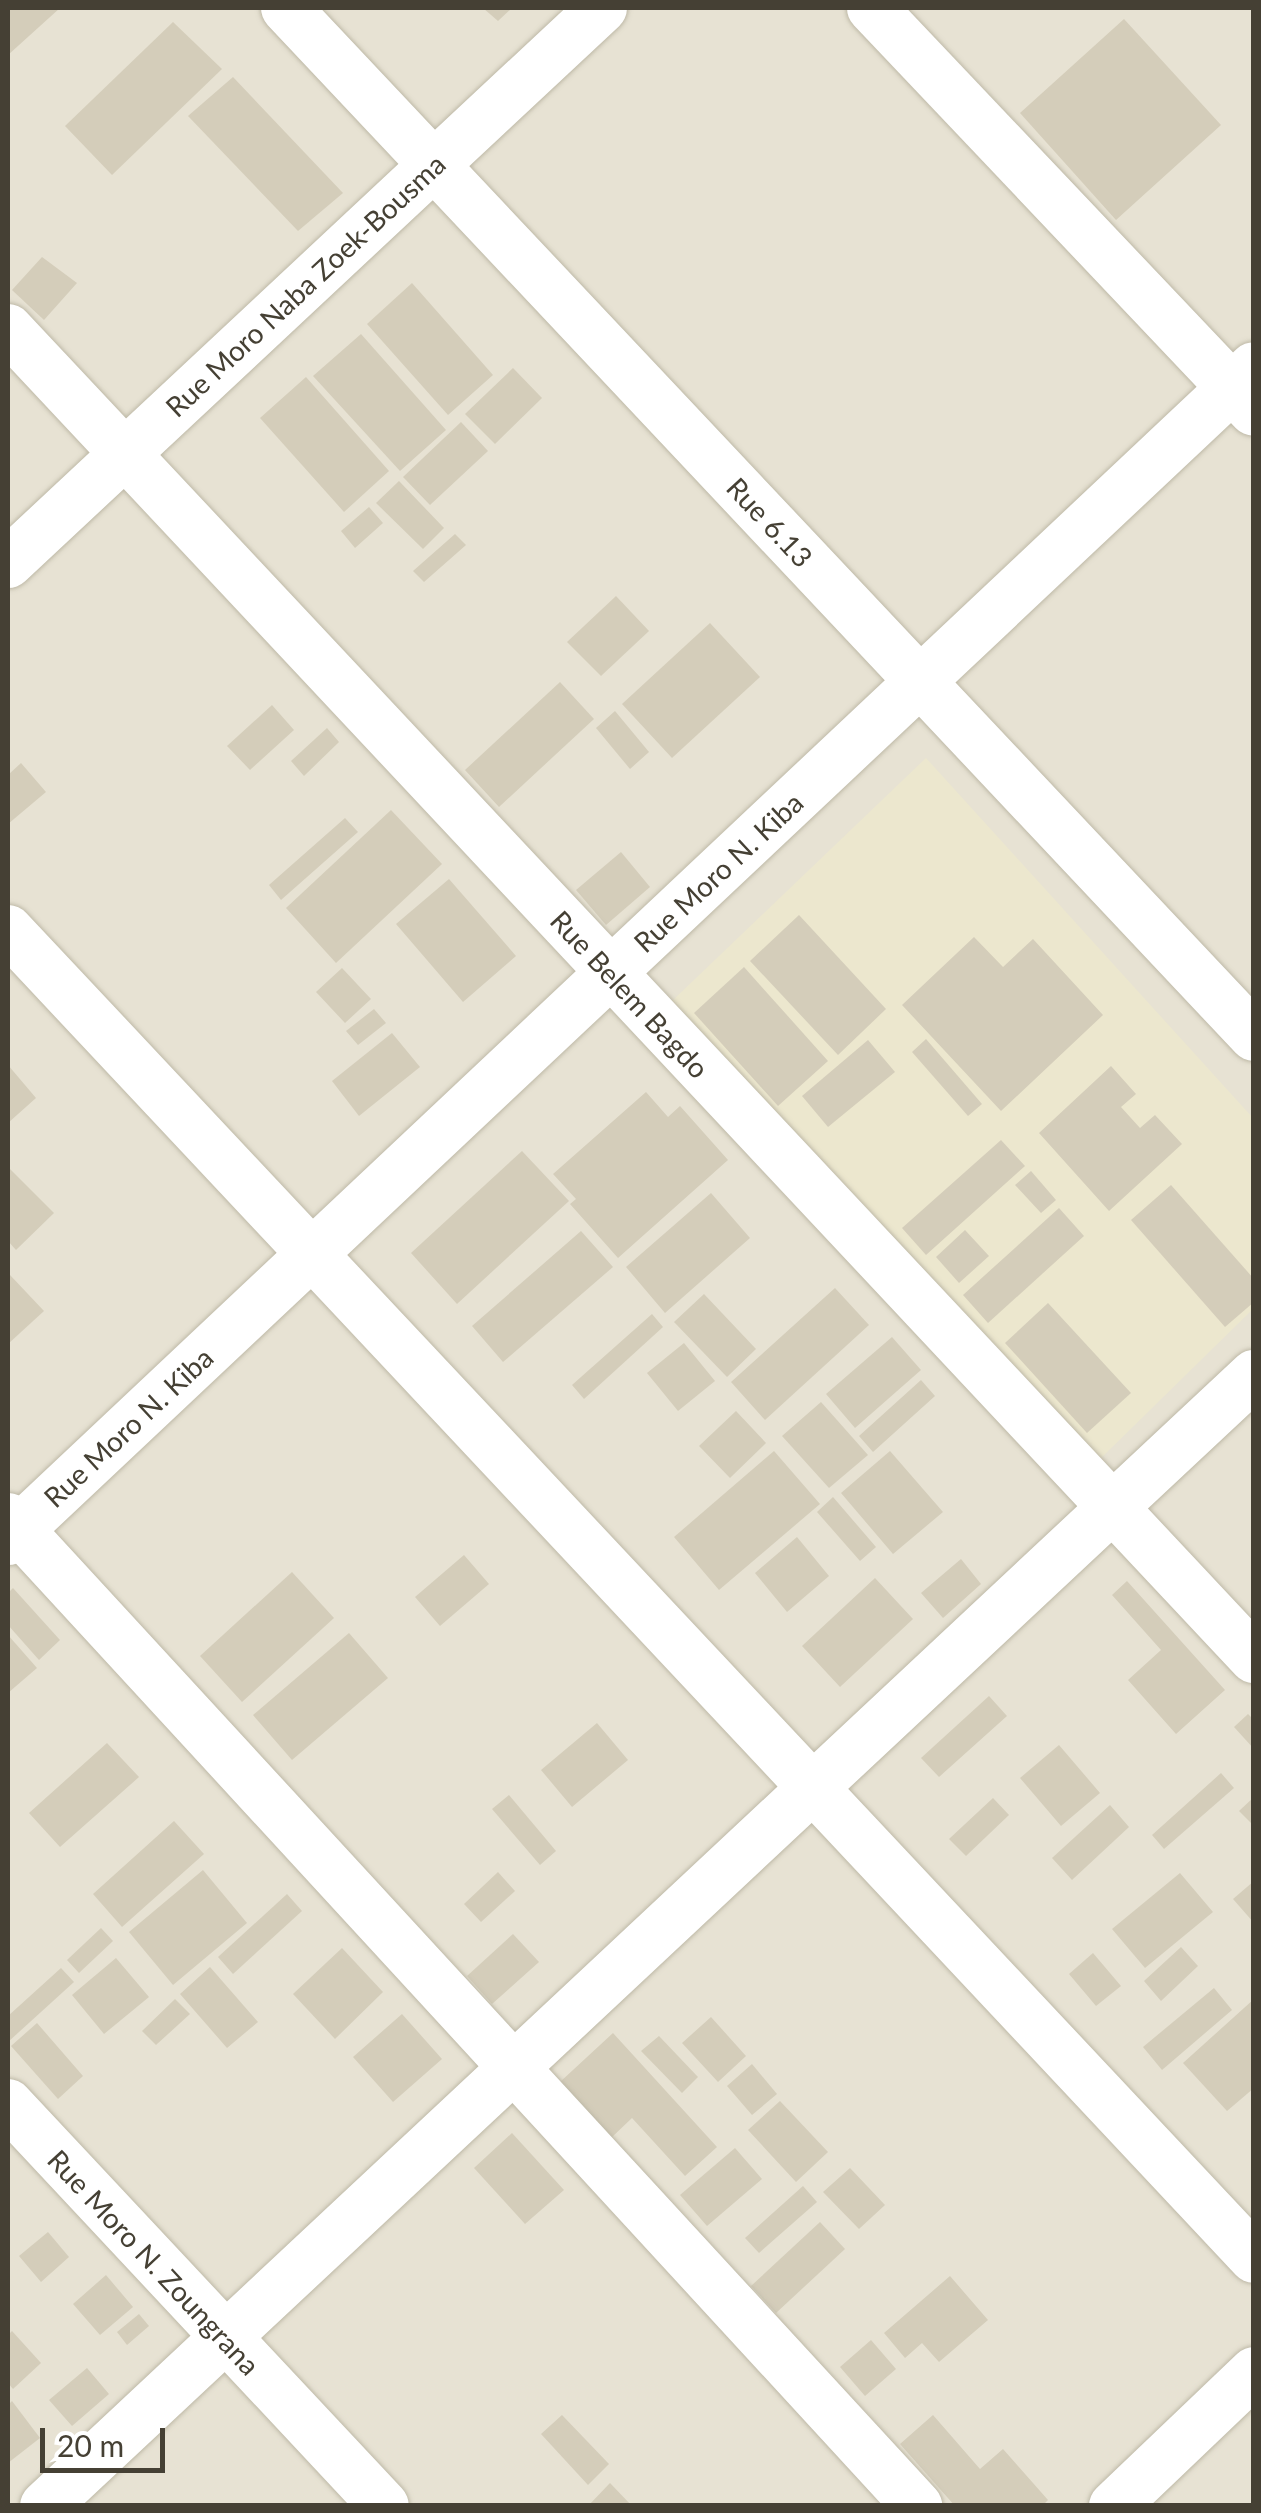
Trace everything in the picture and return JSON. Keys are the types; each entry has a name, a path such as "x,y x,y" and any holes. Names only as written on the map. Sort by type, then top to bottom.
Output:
{"street":[{"name":"Rue 6.13","path":"286,8 1254,1036"},
{"name":"Rue Moro Naba Zoek-Bousma","path":"8,564 602,8"},
{"path":"872,8 1246,388"},
{"name":"Rue Belem Bagdo","path":"8,329 1254,1658"},
{"name":"Rue Moro N. Kiba","path":"11,1529 312,1254 920,681 1246,388"},
{"path":"8,930 1254,2258"},
{"path":"45,2506 1254,1375"},
{"path":"11,1529 917,2506"},
{"name":"Rue Moro N. Zoungrana","path":"8,2104 384,2506"},
{"path":"1114,2506 1254,2372"}],"shaded area":[{"path":"8,8 1253,8 1253,2505 8,2505"},
{"path":"926,758 1253,1118 1253,1309 1097,1462 671,1002"}],"building":[{"path":"8,8 60,8 8,55"},
{"path":"483,8 512,8 498,21"},
{"path":"1124,19 1221,125 1116,220 1020,113"},
{"path":"173,22 222,69 112,175 65,126"},
{"path":"233,77 343,193 298,231 188,116"},
{"path":"42,257 77,283 44,320 12,290"},
{"path":"412,283 493,375 448,415 367,324"},
{"path":"361,334 446,430 400,471 313,376"},
{"path":"513,368 542,398 495,444 465,414"},
{"path":"306,377 389,471 344,512 260,418"},
{"path":"461,422 488,451 430,505 403,477"},
{"path":"399,481 444,528 423,549 376,503"},
{"path":"369,507 383,523 355,548 341,531"},
{"path":"455,534 466,545 424,582 413,571"},
{"path":"616,596 649,631 601,676 567,642"},
{"path":"710,623 760,677 672,758 622,704"},
{"path":"560,682 594,719 499,807 465,770"},
{"path":"272,705 294,730 250,770 227,746"},
{"path":"615,711 649,752 630,769 596,728"},
{"path":"327,728 339,742 304,776 291,761"},
{"path":"21,763 46,792 8,824 8,775"},
{"path":"391,810 442,864 336,963 286,908"},
{"path":"345,818 358,832 281,900 269,885"},
{"path":"621,852 650,887 606,925 576,890"},
{"path":"449,879 516,956 463,1002 396,924"},
{"path":"799,915 886,1009 838,1055 750,961"},
{"path":"974,937 1003,967 1033,939 1103,1015 1001,1111 902,1005"},
{"path":"744,967 828,1061 778,1106 694,1013"},
{"path":"342,968 371,999 345,1023 316,992"},
{"path":"374,1009 386,1023 358,1045 346,1031"},
{"path":"392,1033 420,1067 359,1116 332,1081"},
{"path":"926,1039 982,1104 968,1116 912,1052"},
{"path":"868,1040 895,1072 828,1127 802,1096"},
{"path":"8,1065 36,1098 8,1123"},
{"path":"1111,1066 1136,1094 1121,1107 1140,1128 1155,1115 1182,1144 1109,1211 1039,1133"},
{"path":"646,1092 668,1117 680,1106 728,1160 618,1258 570,1204 576,1199 553,1174"},
{"path":"1001,1140 1025,1166 926,1255 902,1228"},
{"path":"522,1151 569,1201 457,1304 411,1253"},
{"path":"8,1167 54,1213 16,1250 8,1241"},
{"path":"1031,1171 1056,1200 1041,1213 1015,1185"},
{"path":"1171,1185 1254,1279 1254,1302 1225,1327 1131,1220"},
{"path":"711,1193 750,1238 665,1313 626,1267"},
{"path":"1059,1208 1084,1236 988,1323 963,1295"},
{"path":"965,1230 989,1256 959,1283 936,1257"},
{"path":"581,1231 613,1267 503,1362 472,1326"},
{"path":"8,1277 44,1311 8,1344"},
{"path":"835,1288 869,1325 765,1420 731,1382"},
{"path":"704,1294 756,1349 727,1377 674,1322"},
{"path":"1048,1303 1131,1393 1087,1433 1005,1343"},
{"path":"652,1314 663,1327 584,1399 572,1385"},
{"path":"892,1337 921,1370 855,1428 826,1394"},
{"path":"684,1343 715,1381 678,1411 647,1373"},
{"path":"921,1380 935,1396 873,1452 859,1436"},
{"path":"821,1402 868,1455 829,1488 782,1436"},
{"path":"736,1411 766,1443 730,1478 699,1446"},
{"path":"774,1451 820,1504 719,1590 674,1537"},
{"path":"890,1451 943,1512 893,1554 841,1493"},
{"path":"833,1497 876,1547 860,1561 817,1512"},
{"path":"797,1537 829,1576 787,1612 755,1573"},
{"path":"464,1555 489,1584 440,1626 415,1597"},
{"path":"961,1559 981,1584 943,1618 921,1593"},
{"path":"292,1572 334,1618 242,1702 200,1656"},
{"path":"875,1578 913,1619 840,1687 802,1646"},
{"path":"1127,1581 1225,1690 1176,1734 1128,1680 1161,1650 1112,1595"},
{"path":"13,1588 60,1640 39,1660 8,1625 8,1593"},
{"path":"349,1633 388,1678 292,1760 253,1715"},
{"path":"8,1635 37,1668 8,1693"},
{"path":"989,1696 1007,1716 939,1777 921,1758"},
{"path":"1248,1714 1254,1720 1254,1749 1234,1727"},
{"path":"597,1723 628,1760 572,1807 541,1770"},
{"path":"107,1743 139,1777 60,1847 29,1813"},
{"path":"1059,1745 1100,1793 1061,1826 1020,1778"},
{"path":"1221,1773 1234,1788 1164,1849 1152,1835"},
{"path":"509,1795 556,1851 540,1865 492,1809"},
{"path":"1254,1797 1254,1826 1239,1811"},
{"path":"993,1798 1009,1815 966,1856 949,1839"},
{"path":"1110,1805 1129,1827 1072,1880 1052,1858"},
{"path":"174,1821 204,1854 122,1927 93,1894"},
{"path":"203,1870 247,1923 173,1985 129,1932"},
{"path":"498,1872 515,1891 481,1922 464,1904"},
{"path":"1180,1873 1213,1912 1145,1968 1112,1929"},
{"path":"1254,1881 1254,1923 1233,1899"},
{"path":"287,1894 302,1911 233,1974 218,1957"},
{"path":"101,1928 113,1941 79,1973 67,1960"},
{"path":"513,1934 539,1962 492,2004 467,1976"},
{"path":"1181,1947 1198,1966 1161,2001 1144,1981"},
{"path":"342,1948 383,1992 335,2039 293,1994"},
{"path":"1093,1953 1121,1986 1096,2006 1069,1974"},
{"path":"116,1958 149,1997 104,2034 72,1995"},
{"path":"210,1967 258,2022 227,2048 180,1994"},
{"path":"61,1968 74,1982 8,2042 8,2016"},
{"path":"1214,1988 1232,2010 1162,2070 1143,2047"},
{"path":"175,1999 190,2014 156,2045 142,2031"},
{"path":"1254,1999 1254,2088 1227,2111 1183,2063"},
{"path":"402,2014 442,2059 393,2102 353,2057"},
{"path":"711,2017 746,2056 718,2082 682,2043"},
{"path":"37,2023 83,2076 58,2099 11,2046"},
{"path":"613,2033 717,2147 685,2176 632,2118 611,2138 560,2082"},
{"path":"659,2036 698,2077 682,2093 641,2051"},
{"path":"752,2064 777,2094 752,2115 727,2086"},
{"path":"780,2101 828,2152 796,2182 748,2130"},
{"path":"512,2133 564,2190 525,2224 474,2168"},
{"path":"735,2148 762,2179 707,2226 680,2195"},
{"path":"850,2168 885,2205 859,2229 823,2192"},
{"path":"803,2186 817,2202 759,2253 745,2238"},
{"path":"820,2222 845,2249 776,2313 751,2286"},
{"path":"48,2232 69,2257 41,2282 19,2256"},
{"path":"106,2275 133,2307 100,2335 73,2304"},
{"path":"950,2276 988,2320 939,2362 922,2343 905,2358 884,2333"},
{"path":"139,2314 149,2326 127,2345 117,2332"},
{"path":"12,2331 41,2363 13,2389 8,2383 8,2335"},
{"path":"871,2340 896,2369 865,2396 840,2367"},
{"path":"87,2368 109,2394 72,2426 49,2400"},
{"path":"12,2401 40,2438 8,2463 8,2405"},
{"path":"562,2415 609,2464 588,2485 541,2434"},
{"path":"933,2415 980,2469 1003,2449 1048,2500 1042,2506 955,2506 900,2444"},
{"path":"610,2483 632,2506 588,2506"}]}
